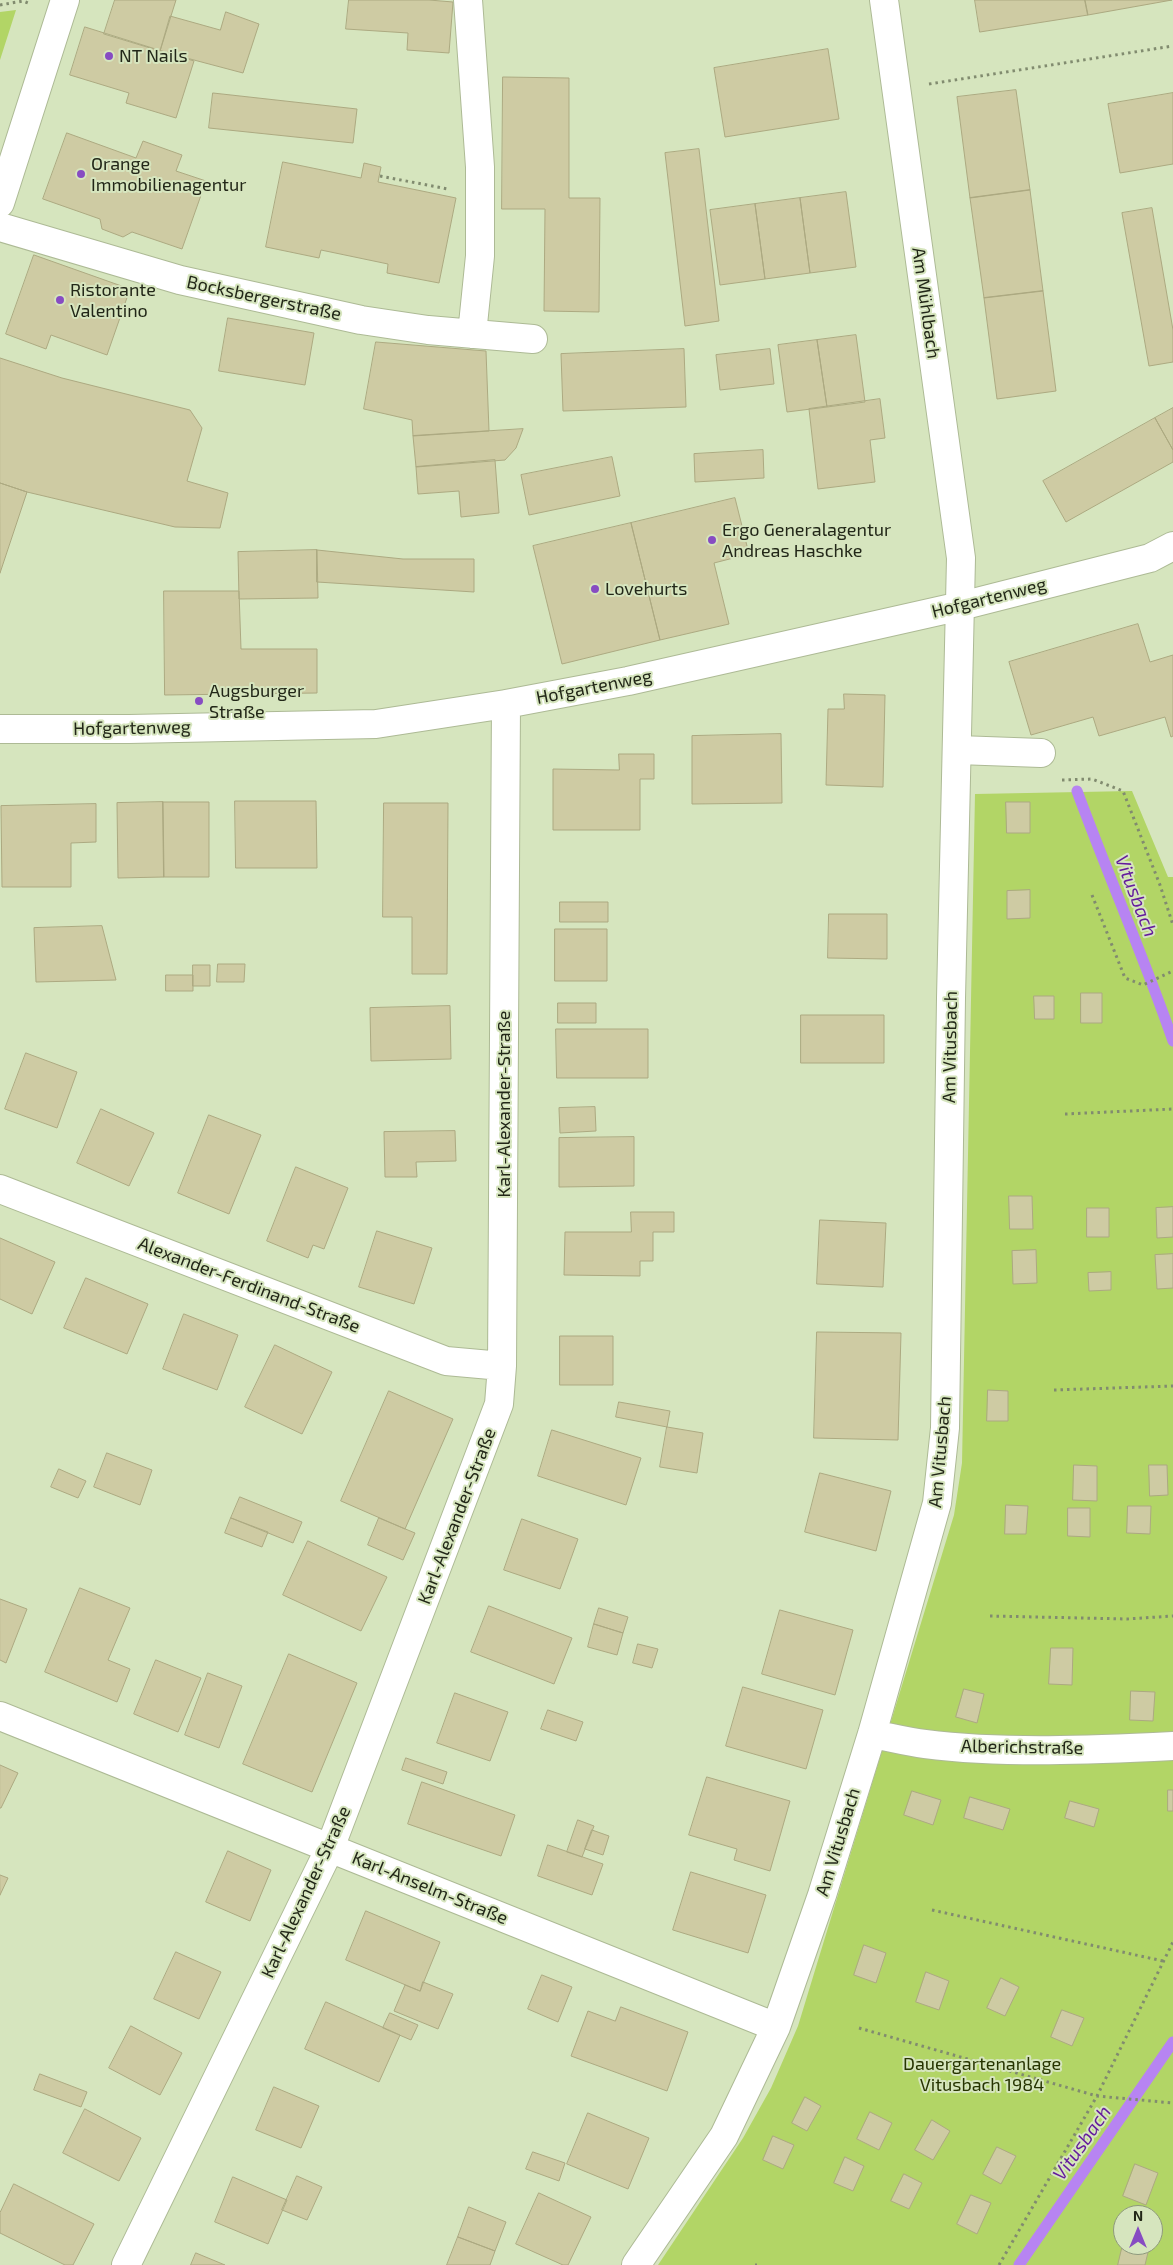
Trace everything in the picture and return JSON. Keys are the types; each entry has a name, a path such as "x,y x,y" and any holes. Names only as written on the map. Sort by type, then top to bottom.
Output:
{"street":[{"path":"0,203 65,0"},
{"path":"468,0 480,168 480,256 472,334"},
{"name":"Am Mühlbach","path":"884,0 961,558 961,606"},
{"name":"Bocksbergerstraße","path":"0,227 180,280 361,320 428,330 533,339"},
{"name":"Hofgartenweg","path":"0,729 376,724 506,704 628,681 961,606 1150,558 1173,546"},
{"name":"Am Vitusbach","path":"636,2265 724,2136 776,2027 822,1895 872,1734 938,1503 945,1428 951,998 961,606"},
{"name":"Karl-Alexander-Straße","path":"126,2265 330,1848 499,1404 502,1366 506,704"},
{"path":"958,750 1041,753"},
{"name":"Alexander-Ferdinand-Straße","path":"0,1189 446,1361 502,1366"},
{"name":"Karl-Anselm-Straße","path":"0,1716 776,2027"},
{"name":"Alberichstraße","path":"872,1734 925,1744 972,1747 1052,1750 1173,1746"}],"path":[{"path":"0,5 23,1 32,5"},
{"path":"897,88 1173,46"},
{"path":"380,176 420,184"},
{"path":"1053,781 1092,778 1123,791 1160,885 1173,926"},
{"path":"1092,895 1125,978 1143,985 1173,971"},
{"path":"1065,1114 1173,1109"},
{"path":"1054,1390 1173,1386"},
{"path":"990,1616 1127,1620 1173,1616"},
{"path":"932,1910 1163,1961"},
{"path":"999,2265 1097,2096 1173,1942"},
{"path":"859,2028 1097,2096 1173,2103"}],"green space":[{"path":"16,10 0,60 0,12"},
{"name":"Dauergartenanlage Vitusbach 1984","path":"1132,791 1168,877 1173,877 1173,2265 658,2265 743,2138 771,2088 798,2026 954,1515 962,1463 975,794"}],"building":[{"path":"115,0 176,0 160,51 104,34"},
{"path":"349,0 429,0 453,2 449,53 407,50 408,33 346,29"},
{"path":"975,0 1085,0 1088,15 980,32"},
{"path":"1085,0 1172,0 1088,15"},
{"path":"226,12 259,24 243,73 160,51 170,16 220,30"},
{"path":"85,27 194,61 176,118 126,103 129,93 70,75"},
{"path":"828,49 839,119 725,137 714,68"},
{"path":"503,77 569,78 569,198 600,198 599,312 544,311 545,209 502,209"},
{"path":"1016,90 1030,190 970,198 957,97"},
{"path":"213,93 357,109 353,143 209,128"},
{"path":"1173,93 1173,164 1120,173 1108,104"},
{"path":"67,133 136,158 143,141 182,155 176,171 206,181 182,249 132,232 123,237 102,229 100,219 43,199"},
{"path":"699,149 719,321 685,326 665,153"},
{"path":"283,162 361,178 364,163 381,167 378,182 456,198 439,283 387,273 388,264 321,250 319,258 266,247"},
{"path":"1030,190 1043,291 984,298 970,198"},
{"path":"846,192 856,267 810,273 800,198"},
{"path":"800,198 810,273 765,279 755,204"},
{"path":"755,204 765,279 720,285 710,210"},
{"path":"1152,208 1173,330 1173,362 1149,366 1122,213"},
{"path":"34,255 130,289 107,355 51,335 46,349 6,334"},
{"path":"1043,291 1056,391 997,399 984,298"},
{"path":"228,318 314,333 305,385 219,371"},
{"path":"856,335 865,402 827,407 817,340"},
{"path":"817,340 827,407 787,412 778,345"},
{"path":"376,342 486,351 489,431 413,436 412,420 364,409"},
{"path":"684,349 686,407 563,411 561,354"},
{"path":"770,349 774,384 720,390 716,355"},
{"path":"0,358 62,378 190,410 202,428 187,481 228,493 220,528 175,527 27,492 0,483"},
{"path":"880,399 885,438 870,440 875,482 818,489 809,409"},
{"path":"1173,408 1173,450 1155,418"},
{"path":"1155,418 1173,450 1173,462 1066,522 1043,481"},
{"path":"523,429 516,448 505,460 416,467 413,436"},
{"path":"763,450 764,478 695,482 694,454"},
{"path":"612,457 620,496 529,515 521,475"},
{"path":"495,460 499,513 461,517 459,491 418,494 416,467"},
{"path":"0,483 27,492 0,573"},
{"path":"735,498 749,554 714,563 729,624 660,640 631,523"},
{"name":"Lovehurts","path":"631,523 660,640 562,664 533,546"},
{"path":"317,550 403,559 474,559 474,592 317,582"},
{"path":"317,550 318,598 239,599 238,552"},
{"path":"164,591 239,591 241,649 317,649 317,693 165,695"},
{"path":"1138,624 1150,662 1173,655 1173,736 1171,737 1165,717 1099,736 1093,717 1031,735 1009,662"},
{"path":"844,694 885,695 883,787 826,785 828,709 844,709"},
{"path":"781,734 782,803 692,804 692,736"},
{"path":"619,754 654,754 654,779 640,779 640,830 553,830 553,769 619,770"},
{"path":"235,801 316,801 317,868 236,868"},
{"path":"163,802 209,802 209,877 164,877"},
{"path":"163,802 164,877 118,878 117,803"},
{"path":"1006,802 1030,802 1030,833 1007,833"},
{"path":"384,803 448,803 447,974 412,974 412,917 383,917"},
{"path":"96,804 96,842 71,843 71,887 2,887 1,806"},
{"path":"1030,890 1030,918 1007,919 1007,891"},
{"path":"560,902 608,902 608,922 560,922"},
{"path":"829,914 887,914 887,959 828,958"},
{"path":"102,926 116,980 36,982 34,928"},
{"path":"555,929 607,929 607,981 555,981"},
{"path":"218,964 245,964 244,982 217,982"},
{"path":"193,965 210,965 210,986 193,986"},
{"path":"166,975 193,975 193,991 166,991"},
{"path":"1081,993 1102,993 1102,1023 1081,1023"},
{"path":"1034,996 1054,996 1054,1019 1035,1019"},
{"path":"558,1003 596,1003 596,1023 558,1023"},
{"path":"450,1006 451,1059 371,1061 370,1008"},
{"path":"801,1015 884,1015 884,1063 801,1063"},
{"path":"556,1029 648,1029 648,1078 557,1078"},
{"path":"26,1053 77,1072 57,1128 5,1109"},
{"path":"595,1107 596,1131 560,1133 559,1108"},
{"path":"101,1109 154,1133 129,1186 77,1163"},
{"path":"209,1115 261,1135 229,1214 178,1193"},
{"path":"455,1131 456,1161 416,1162 417,1177 385,1177 384,1132"},
{"path":"634,1137 634,1186 559,1187 559,1138"},
{"path":"296,1167 348,1188 324,1249 313,1245 308,1258 267,1241"},
{"path":"1009,1196 1032,1196 1033,1229 1010,1229"},
{"path":"1173,1207 1173,1237 1157,1238 1156,1208"},
{"path":"1087,1208 1109,1208 1109,1237 1087,1237"},
{"path":"631,1212 674,1212 674,1232 653,1232 653,1261 640,1261 640,1276 564,1275 565,1232 631,1232"},
{"path":"820,1220 886,1223 883,1287 817,1284"},
{"path":"377,1231 432,1248 414,1304 359,1287"},
{"path":"0,1238 55,1262 32,1314 0,1299"},
{"path":"1036,1250 1037,1283 1013,1284 1012,1251"},
{"path":"1173,1254 1173,1288 1157,1289 1155,1255"},
{"path":"1111,1272 1111,1290 1089,1291 1088,1273"},
{"path":"86,1278 148,1304 127,1354 64,1328"},
{"path":"184,1314 238,1335 217,1390 163,1369"},
{"path":"817,1332 901,1333 898,1440 814,1438"},
{"path":"560,1336 613,1336 613,1385 560,1385"},
{"path":"275,1345 332,1372 302,1434 245,1407"},
{"path":"988,1390 1008,1391 1008,1421 987,1421"},
{"path":"389,1391 453,1419 405,1529 341,1501"},
{"path":"619,1402 670,1411 667,1427 616,1417"},
{"path":"667,1427 703,1433 697,1473 660,1467"},
{"path":"552,1430 641,1458 626,1505 538,1476"},
{"path":"107,1453 152,1470 140,1505 94,1487"},
{"path":"1074,1465 1097,1466 1097,1501 1073,1500"},
{"path":"1149,1465 1167,1465 1168,1495 1150,1496"},
{"path":"59,1469 86,1481 78,1498 51,1487"},
{"path":"820,1473 891,1491 876,1551 805,1532"},
{"path":"240,1497 302,1522 293,1543 231,1518"},
{"path":"1006,1505 1028,1506 1026,1534 1005,1534"},
{"path":"1128,1506 1151,1506 1150,1534 1127,1533"},
{"path":"1068,1508 1090,1508 1090,1537 1068,1536"},
{"path":"231,1518 268,1532 262,1547 225,1533"},
{"path":"379,1518 415,1533 403,1560 368,1545"},
{"path":"522,1519 578,1539 560,1589 504,1570"},
{"path":"308,1541 387,1577 361,1631 283,1595"},
{"path":"80,1588 130,1608 108,1660 130,1669 117,1702 45,1672"},
{"path":"0,1599 27,1609 6,1663 0,1660"},
{"path":"489,1606 572,1638 554,1684 471,1652"},
{"path":"599,1608 628,1617 623,1633 594,1624"},
{"path":"780,1610 853,1630 835,1695 762,1674"},
{"path":"594,1624 623,1633 617,1655 588,1647"},
{"path":"638,1644 658,1649 652,1668 633,1663"},
{"path":"1051,1648 1073,1648 1072,1685 1049,1684"},
{"path":"289,1654 357,1683 312,1792 243,1764"},
{"path":"156,1660 201,1678 178,1732 134,1714"},
{"path":"208,1673 242,1686 219,1748 185,1735"},
{"path":"743,1687 823,1710 806,1769 726,1746"},
{"path":"964,1689 984,1694 977,1723 956,1717"},
{"path":"1131,1691 1155,1692 1153,1721 1130,1720"},
{"path":"455,1693 508,1712 490,1761 437,1743"},
{"path":"548,1710 583,1722 576,1741 541,1729"},
{"path":"406,1758 447,1772 443,1784 402,1770"},
{"path":"0,1765 18,1773 1,1808 0,1808"},
{"path":"707,1777 790,1801 770,1871 734,1860 737,1849 689,1835"},
{"path":"422,1782 515,1815 501,1856 408,1824"},
{"path":"1168,1790 1173,1790 1173,1811 1168,1811"},
{"path":"912,1791 941,1800 933,1825 904,1815"},
{"path":"970,1797 1010,1809 1003,1830 964,1818"},
{"path":"1070,1801 1099,1809 1094,1827 1065,1818"},
{"path":"578,1820 594,1826 582,1857 567,1852"},
{"path":"592,1830 609,1836 603,1855 585,1849"},
{"path":"548,1845 603,1864 592,1895 538,1876"},
{"path":"228,1851 271,1870 250,1921 206,1902"},
{"path":"691,1872 766,1895 748,1953 673,1930"},
{"path":"0,1875 8,1878 0,1895"},
{"path":"366,1911 440,1942 420,1991 346,1960"},
{"path":"864,1945 886,1953 876,1983 854,1975"},
{"path":"176,1952 221,1972 199,2019 154,1999"},
{"path":"926,1972 949,1981 939,2010 916,2002"},
{"path":"542,1975 572,1987 558,2022 528,2009"},
{"path":"1001,1978 1019,1987 1005,2016 987,2008"},
{"path":"423,1982 453,1994 438,2029 394,2011 405,1985 420,1991"},
{"path":"326,2002 400,2035 379,2082 305,2049"},
{"path":"621,2007 688,2032 667,2091 571,2056 588,2011 615,2021"},
{"path":"1062,2010 1084,2018 1072,2046 1051,2037"},
{"path":"390,2013 418,2025 411,2040 383,2028"},
{"path":"131,2026 182,2053 160,2095 109,2068"},
{"path":"40,2074 87,2092 81,2107 34,2090"},
{"path":"274,2087 319,2106 301,2148 256,2130"},
{"path":"805,2097 821,2106 807,2131 792,2123"},
{"path":"85,2109 141,2138 119,2181 63,2153"},
{"path":"870,2112 892,2123 879,2150 857,2139"},
{"path":"588,2113 649,2138 628,2189 567,2164"},
{"path":"932,2120 950,2131 933,2160 915,2150"},
{"path":"773,2136 794,2145 783,2169 763,2160"},
{"path":"997,2147 1016,2156 1001,2184 983,2174"},
{"path":"533,2152 565,2163 559,2181 526,2169"},
{"path":"845,2157 864,2166 853,2191 834,2183"},
{"path":"1135,2164 1158,2173 1146,2205 1123,2196"},
{"path":"904,2174 922,2183 909,2209 891,2201"},
{"path":"297,2176 322,2187 307,2220 282,2210"},
{"path":"233,2177 287,2200 268,2244 215,2222"},
{"path":"14,2184 94,2224 73,2265 65,2265 0,2233 0,2213"},
{"path":"539,2193 591,2217 568,2265 563,2265 516,2244"},
{"path":"971,2195 991,2203 977,2234 957,2224"},
{"path":"469,2207 506,2222 495,2251 458,2237"},
{"path":"458,2237 495,2251 490,2265 447,2265"},
{"path":"196,2253 225,2265 191,2265"},
{"path":"1120,2255 1147,2255 1145,2265 1118,2265"}],"waterway":[{"name":"Vitusbach","path":"1077,791 1173,1041"},
{"name":"Vitusbach","path":"1019,2265 1173,2042"}],"place":[{"name":"NT Nails","path":"109,56"},
{"name":"Orange Immobilienagentur","path":"81,174"},
{"name":"Ristorante Valentino","path":"60,300"},
{"name":"Ergo Generalagentur Andreas Haschke","path":"712,540"},
{"name":"Lovehurts","path":"595,589"},
{"name":"Augsburger Straße","path":"199,701"}]}
